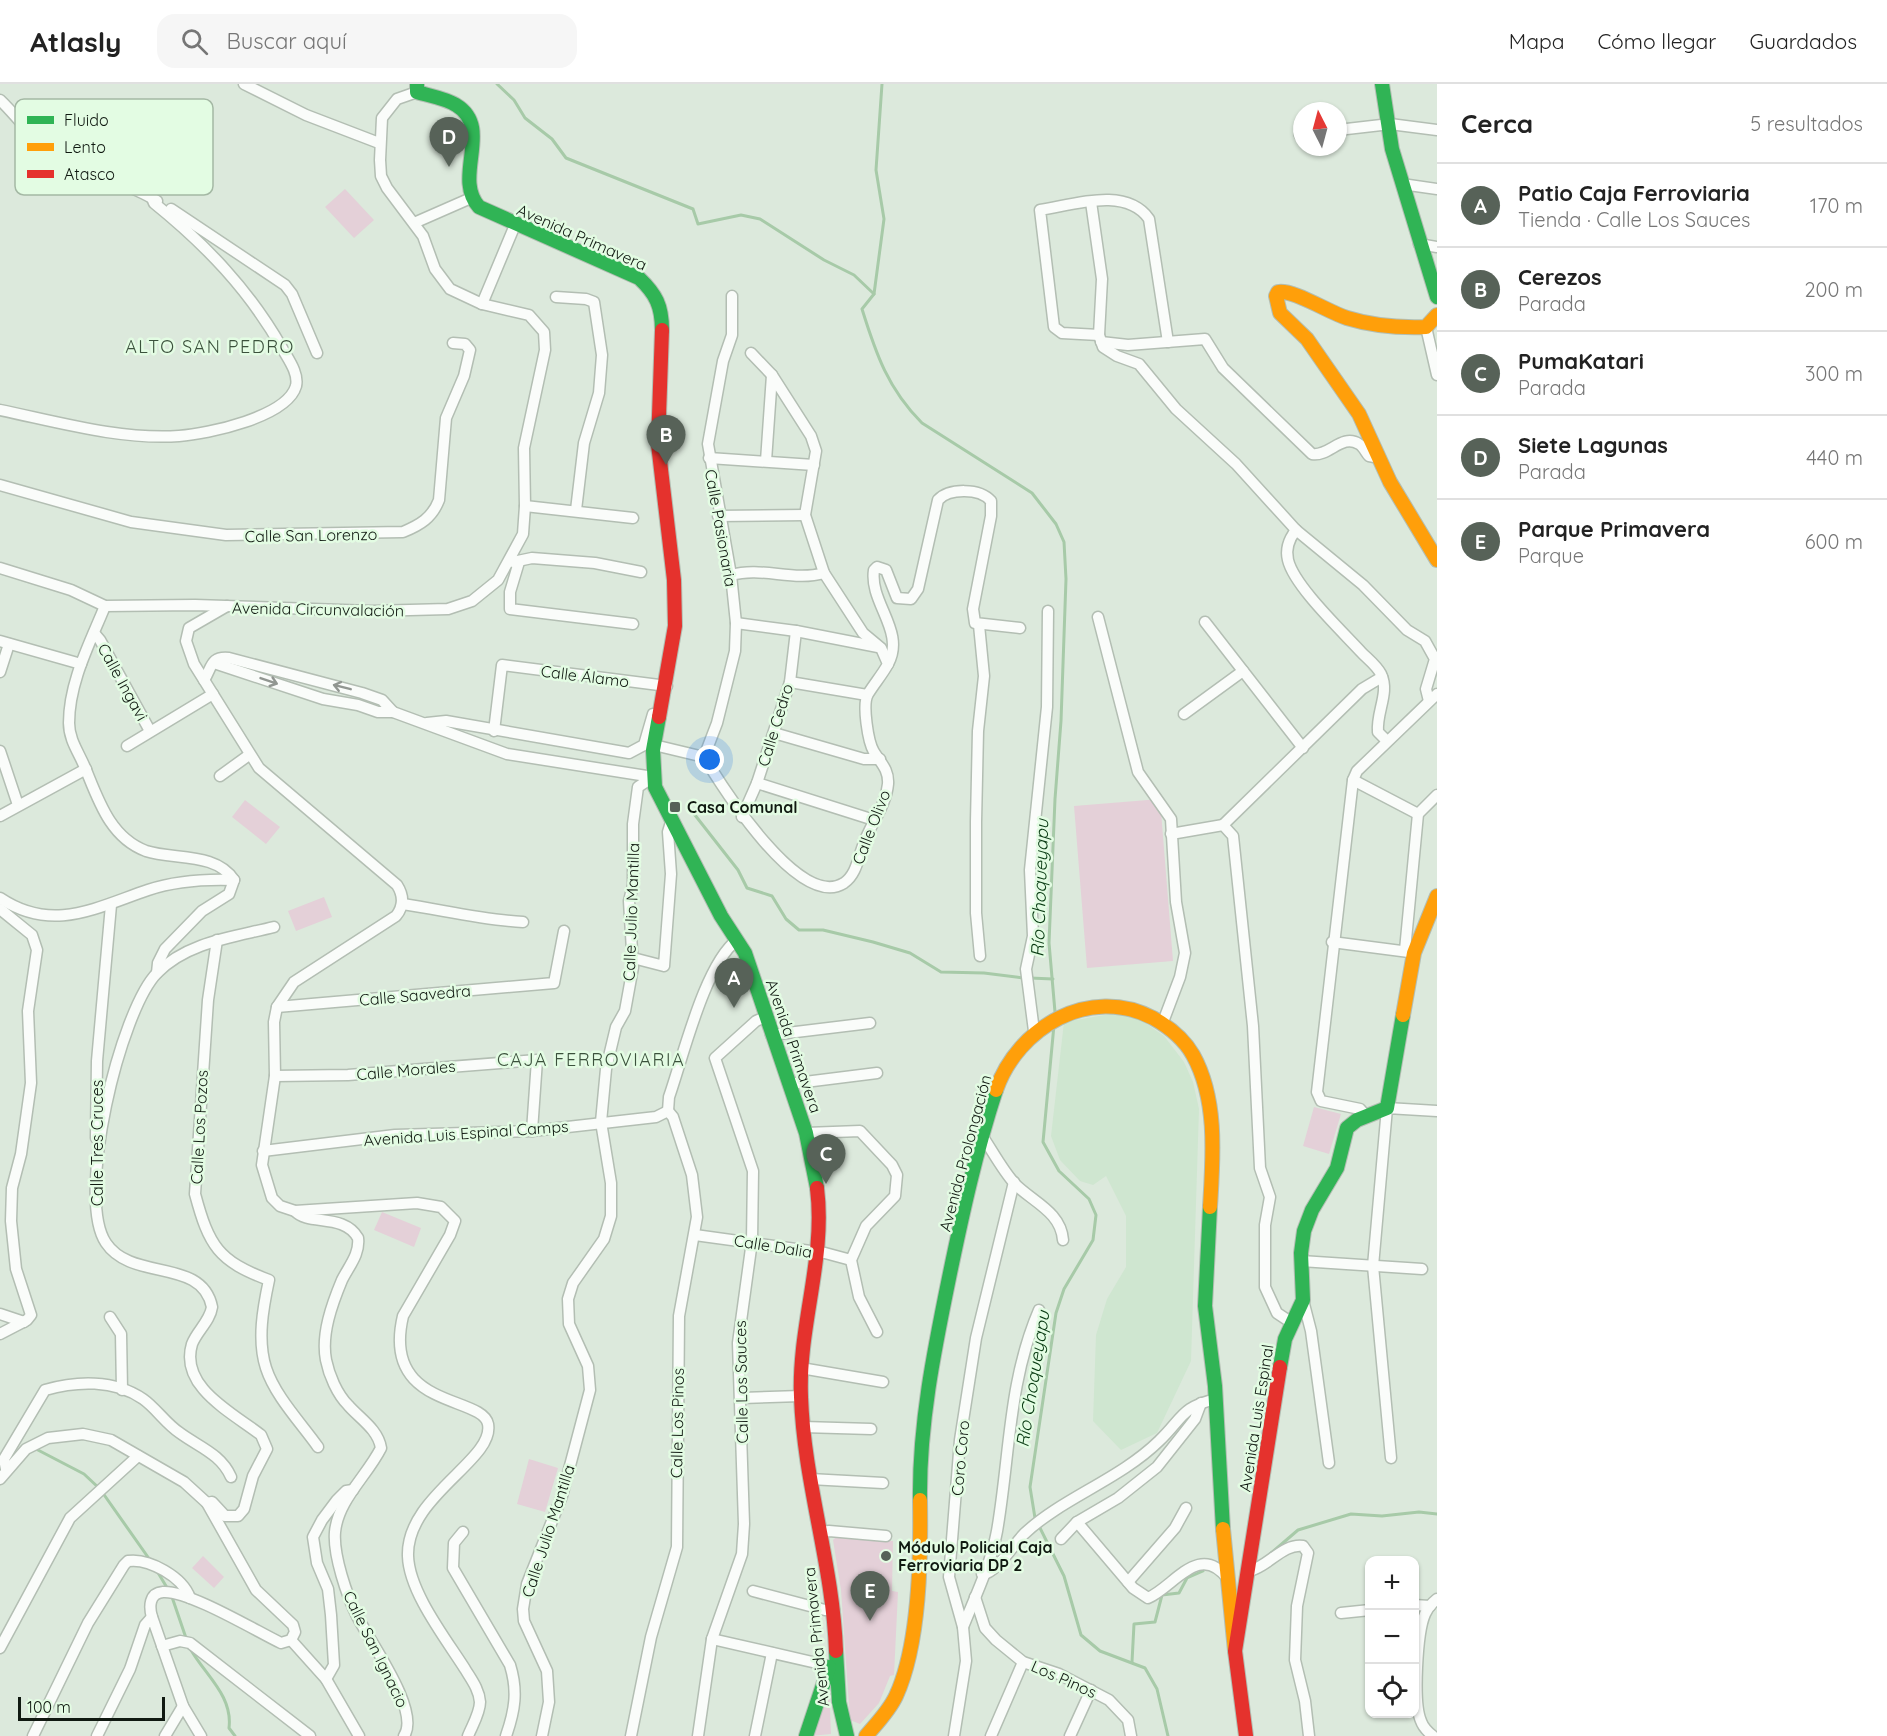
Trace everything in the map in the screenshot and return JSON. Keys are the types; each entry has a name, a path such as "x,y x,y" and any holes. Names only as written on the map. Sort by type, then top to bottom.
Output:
{"street":[{"path":"244,84 306,115 379,143"},
{"path":"1382,84 1392,149 1419,244 1437,297"},
{"path":"414,223 471,198 468,188 473,127 470,116 454,102 417,88"},
{"name":"Avenida Circunvalación","path":"403,904 401,891 397,885 270,778 249,755 194,664 187,635 195,622 227,606 372,611 448,609 472,601 486,592 514,562 523,534 524,448 545,350 544,332 529,315 466,299 442,281 414,223 384,182 379,143 380,123 385,111 397,99 417,88"},
{"path":"0,100 15,115"},
{"path":"1347,129 1389,124 1437,130"},
{"path":"1402,184 1437,189"},
{"path":"144,195 285,285 292,294 317,352"},
{"path":"0,410 97,430 177,436 236,427 253,420 290,396 296,387 295,373 254,302 190,231 154,203 152,198"},
{"name":"Avenida Primavera","path":"471,198 485,211 639,278 655,293 659,302 663,335 658,440 675,607 673,650 668,686 654,745 652,777 672,819 745,953 806,1133 818,1188 818,1253 801,1368 801,1396 810,1479 834,1610 834,1667 841,1717 847,1736"},
{"path":"1168,342 1149,219 1133,203 1118,200 1040,210 1054,327 1062,333 1128,345 1168,342 1205,339 1223,368 1312,454 1324,454 1342,442 1349,441 1360,445 1369,456 1380,458"},
{"path":"1090,202 1102,279 1100,339 1111,353 1139,364 1176,409 1243,470 1296,530 1355,578 1407,630 1425,641 1435,659 1426,689 1433,697 1357,771 1353,780 1332,942 1318,1098 1325,1103 1360,1109 1366,1116"},
{"path":"482,304 515,225"},
{"path":"1419,244 1437,247"},
{"path":"1437,315 1426,327 1383,328 1340,315 1288,290 1278,292 1276,296 1280,313 1307,339 1359,414 1390,482 1437,560"},
{"name":"Calle Pasionaria","path":"704,757 732,668 736,622 731,575 718,516 708,444 717,389 732,335 732,296"},
{"path":"556,297 586,299 594,302 602,355 599,393 584,443 576,510"},
{"path":"1426,327 1437,375"},
{"name":"Calle San Lorenzo","path":"0,486 131,522 226,535 403,532 420,525 435,511 439,500 447,418 466,369 470,350 465,344 453,343"},
{"path":"751,353 772,375 811,436 816,451 806,515 824,573 863,633 881,648 888,664"},
{"path":"766,461 772,375"},
{"path":"709,458 814,465"},
{"path":"790,682 867,695 894,651 894,639 878,599 874,570 877,567 886,570 897,598 907,600 914,595 933,529 938,500 948,494 971,492 984,495 991,501 991,516 973,609 975,623 1020,628"},
{"path":"525,506 633,518"},
{"path":"718,516 806,515"},
{"path":"1296,530 1286,553 1292,572 1320,607 1380,671 1384,695 1378,732 1387,741"},
{"path":"633,624 510,609 514,562 532,558 595,563 640,572"},
{"path":"0,567 71,590 105,606 227,606"},
{"path":"731,575 755,571 810,577 824,573"},
{"path":"105,606 81,664 69,723 71,738 101,809 129,843 165,855 210,863 230,872 234,880 230,894 202,911 165,949 158,963 157,973"},
{"path":"1039,1029 1026,969 1033,936 1030,870 1047,707 1048,611"},
{"path":"1098,617 1138,771 1171,819 1176,902 1185,953 1180,976 1163,1022"},
{"path":"736,622 796,630 881,648"},
{"path":"1205,622 1303,748"},
{"path":"979,625 984,676 978,732 976,822 976,913 980,957"},
{"name":"Calle Cedro","path":"742,817 757,783 790,682 796,630"},
{"name":"Calle Ingavi","path":"94,633 150,731"},
{"path":"0,672 4,642 81,664"},
{"path":"204,680 210,665 218,658 229,658 362,693 382,700 393,712"},
{"path":"216,661 217,664 323,699 358,705 378,712 393,712 507,754 652,777"},
{"name":"Calle Álamo","path":"494,731 502,665 668,686"},
{"path":"1184,714 1243,671"},
{"path":"1171,834 1223,825 1362,689 1382,677"},
{"path":"127,746 213,694"},
{"name":"Calle Olivo","path":"742,817 767,846 813,885 822,887 843,883 856,868 874,820 884,802 888,785 885,766 872,749 868,734 867,695"},
{"path":"427,723 446,720 494,731 629,753 644,745 654,709 664,702"},
{"path":"774,733 864,759 880,759"},
{"path":"654,745 704,757 742,817"},
{"path":"0,752 18,805"},
{"path":"220,776 249,755"},
{"path":"0,816 86,769"},
{"name":"Calle Julio Mantilla","path":"542,1736 549,1702 548,1671 524,1621 523,1609 535,1562 562,1496 590,1390 588,1366 572,1336 567,1311 573,1283 596,1252 609,1228 611,1183 601,1122 606,1069 616,1028 625,1011 633,958 629,901 633,885 633,824 638,787 652,777"},
{"path":"1353,780 1418,814"},
{"path":"757,783 874,820"},
{"path":"1391,1458 1373,1266 1387,1108 1409,952 1418,814 1437,795"},
{"path":"633,958 664,966 671,874 668,832 672,819"},
{"path":"1223,825 1233,836 1253,1026 1260,1168 1270,1197 1265,1226 1265,1287 1277,1313 1292,1323"},
{"path":"0,898 16,909 35,916 58,917 111,905 172,884 234,880"},
{"path":"1409,952 1437,896"},
{"path":"468,1736 479,1708 477,1689 433,1619 409,1569 408,1557 412,1528 421,1512 477,1453 488,1432 486,1420 419,1384 406,1369 401,1353 403,1316 455,1225 450,1214 441,1207 417,1203 295,1211 280,1206 272,1198 263,1176 263,1151 275,1076 274,1022 277,1007 284,992 294,982 396,916 403,904 462,913 482,920 523,922"},
{"name":"Calle Tres Cruces","path":"111,905 97,1061 96,1135 99,1148 94,1200 102,1237 113,1252 132,1265 177,1273 202,1287 211,1300 212,1308 193,1343 191,1364 194,1376 209,1396 261,1435 267,1449 253,1476 244,1509 238,1516 225,1516 212,1502 207,1503"},
{"path":"0,909 32,935 37,950 28,1011 31,1083 11,1205 13,1253 31,1312 30,1318 0,1334"},
{"path":"99,1148 123,1038 132,1012 157,973 176,958 217,940 274,927"},
{"name":"Calle Saavedra","path":"277,1007 554,983 564,931"},
{"name":"Calle Los Pozos","path":"217,940 207,1012 195,1194 200,1215 215,1248 240,1269 269,1280 262,1314 266,1368 280,1394 318,1446"},
{"path":"668,1111 669,1097 699,1008 720,957 737,940"},
{"path":"1332,942 1409,952"},
{"name":"Avenida Prolongación","path":"866,1736 890,1707 903,1678 910,1645 921,1554 918,1506 923,1425 947,1293 983,1137 1005,1070 1039,1029 1065,1015 1097,1008 1124,1007 1146,1012 1163,1022 1182,1038 1196,1062 1208,1099 1211,1124 1205,1296 1216,1399 1217,1444 1235,1651"},
{"name":"Calle Los Sauces","path":"698,1736 712,1639 742,1554 744,1524 742,1398 738,1343 752,1241 753,1171 715,1063 717,1054 756,1021 765,1017"},
{"path":"771,1035 870,1023"},
{"name":"Calle Morales","path":"275,1076 348,1075 537,1060 532,1131"},
{"path":"789,1084 877,1073"},
{"path":"1387,1108 1437,1111"},
{"name":"Avenida Luis Espinal","path":"1246,1736 1235,1651 1285,1339 1303,1300 1301,1261 1304,1231 1312,1210 1337,1168 1343,1133 1350,1124 1387,1108"},
{"name":"Avenida Luis Espinal Camps","path":"263,1151 395,1136 532,1131 656,1117 668,1111"},
{"name":"Calle Los Pinos","path":"631,1736 651,1637 677,1546 679,1316 697,1217 692,1175 673,1117 668,1111"},
{"path":"806,1133 861,1131 892,1165 897,1175 894,1196 866,1226 851,1260 860,1297 877,1332"},
{"path":"983,1137 1014,1182 1055,1218 1062,1227 1064,1240"},
{"name":"Coro Coro","path":"954,1736 966,1661 963,1627 950,1577 960,1440 976,1338 1014,1182"},
{"name":"Calle San Ignacio","path":"295,1211 302,1217 339,1224 358,1238 357,1251 342,1281 325,1338 326,1360 337,1389 346,1404 376,1434 380,1444 379,1452 353,1490 339,1516 335,1541 343,1577 356,1615 402,1698 410,1724 405,1736"},
{"name":"Calle Dalia","path":"695,1235 752,1241 851,1260"},
{"path":"1301,1261 1422,1269"},
{"path":"1303,1300 1311,1331 1329,1463"},
{"path":"963,1627 997,1530 1016,1383 1025,1345 1039,1310"},
{"path":"0,1314 24,1322"},
{"path":"110,1317 121,1334 122,1390"},
{"path":"801,1368 883,1382"},
{"path":"3,1474 4,1460 45,1390 68,1383 95,1383 142,1398 178,1432 224,1462 231,1477"},
{"path":"742,1398 801,1396"},
{"path":"982,1574 992,1571 1008,1551 1038,1522 1116,1475 1158,1442 1184,1411 1200,1403 1216,1399"},
{"path":"1061,1539 1077,1522 1118,1498 1157,1467 1195,1419 1200,1403"},
{"path":"803,1427 871,1429"},
{"path":"3,1474 37,1442 63,1435 98,1435 184,1482 207,1503 256,1590 293,1625 295,1632 291,1640 281,1643 190,1598 170,1593 155,1595 150,1605 152,1617 183,1706 201,1736"},
{"path":"0,1648 70,1518 138,1456"},
{"path":"810,1479 883,1483"},
{"path":"326,1679 334,1665 331,1615 328,1589 317,1563 314,1537 322,1520 337,1500 346,1491 353,1490"},
{"path":"1128,1582 1175,1528 1186,1508"},
{"path":"1077,1522 1128,1582 1148,1598 1187,1567 1212,1566 1228,1579"},
{"path":"463,1532 454,1544 453,1568 510,1665 516,1682 515,1705 506,1736"},
{"path":"820,1532 886,1536"},
{"path":"1249,1571 1264,1566 1291,1548 1303,1546 1308,1552 1297,1606 1295,1660 1305,1701 1308,1736"},
{"path":"33,1736 88,1623 128,1561 146,1561 181,1584 190,1598"},
{"path":"753,1591 825,1610 834,1610"},
{"name":"Los Pinos","path":"975,1596 985,1628 1023,1662 1040,1665 1092,1690 1120,1709 1128,1720 1131,1736"},
{"path":"1433,1602 1422,1626 1418,1651 1418,1705 1421,1723 1433,1736"},
{"path":"1341,1613 1365,1611"},
{"path":"97,1736 130,1669 145,1625 152,1617"},
{"path":"712,1639 834,1667 806,1736"},
{"path":"291,1640 326,1679 359,1736"},
{"path":"162,1647 180,1641 190,1644 310,1736"},
{"path":"755,1736 771,1653"},
{"path":"991,1736 1023,1662"},
{"path":"1070,1736 1092,1690"},
{"path":"165,1736 183,1706"},
{"name":"Avenida Primavera","path":"836,1736 841,1717"}],"shaded area":[{"path":"345,189 374,220 354,238 325,207"},
{"path":"1160,799 1173,961 1087,968 1074,806"},
{"path":"245,800 280,827 266,844 232,817"},
{"path":"324,897 332,917 296,931 288,911"},
{"path":"1128,1011 1164,1036 1184,1062 1193,1082 1199,1109 1191,1361 1157,1433 1121,1450 1093,1421 1096,1335 1107,1299 1126,1267 1126,1216 1106,1176 1093,1185 1080,1181 1060,1160 1051,1136 1064,1022"},
{"path":"1314,1107 1341,1114 1329,1154 1303,1146"},
{"path":"382,1212 421,1228 414,1247 374,1230"},
{"path":"529,1459 558,1468 545,1512 517,1504"},
{"path":"837,1536 893,1541 892,1591 898,1592 894,1675 890,1676 879,1703 860,1724 850,1720 841,1590 833,1540"},
{"path":"203,1556 224,1577 214,1588 192,1568"},
{"path":"829,1684 831,1734 810,1736"}],"waterway":[{"path":"497,84 514,100 525,118 552,139 566,158 693,209 698,224 741,215 760,219 824,260 854,275 874,294"},
{"name":"Río Choqueyapu","path":"882,84 876,170 884,219 874,294 862,309 872,341 892,384 922,423 1032,493 1056,524 1064,542 1066,579 1061,721 1049,943 1055,1012"},
{"path":"691,810 738,870 747,888 772,896 786,919 799,930 823,930 873,942 910,953 941,972 984,973 1023,978"},
{"path":"1030,978 1053,979"},
{"name":"Río Choqueyapu","path":"1054,1025 1043,1142 1059,1171 1089,1199 1096,1215 1093,1240 1064,1289 1056,1313 1030,1487 1035,1518 1064,1576 1081,1635 1100,1651 1145,1668 1157,1689 1168,1736"},
{"path":"36,1449 84,1474 100,1489 150,1560"},
{"path":"1270,1554 1298,1530 1351,1514 1382,1516 1419,1512 1437,1514"},
{"path":"157,1571 169,1591"},
{"path":"1132,1662 1134,1624 1155,1622 1162,1595 1179,1593 1187,1578 1203,1571"},
{"path":"172,1597 186,1638"},
{"path":"191,1650 223,1696 227,1706 229,1728 235,1736"}],"traffic: fast":[{"path":"417,84 417,92 452,103 467,115 472,126 473,139 469,182 472,195 479,207 639,278 657,301 662,330"},
{"path":"1382,84 1392,149 1437,297"},
{"path":"659,717 653,750 655,787 721,916 745,953 806,1133 817,1188"},
{"path":"1280,1367 1285,1339 1303,1300 1301,1253 1304,1231 1312,1210 1337,1168 1347,1128 1357,1120 1387,1108 1403,1015"},
{"path":"920,1500 925,1416 938,1333 970,1183 996,1090"},
{"path":"1210,1207 1205,1306 1215,1386 1223,1529"},
{"path":"836,1651 839,1702 847,1736"},
{"path":"806,1736 829,1667"}],"traffic: slow":[{"path":"1437,315 1426,327 1386,326 1347,318 1292,294 1278,292 1276,296 1280,313 1307,339 1359,414 1390,482 1437,560"},
{"path":"1403,1015 1414,953 1437,896"},
{"path":"996,1090 1006,1067 1021,1048 1039,1031 1059,1018 1081,1010 1105,1006 1129,1009 1153,1018 1176,1034 1189,1049 1201,1072 1207,1091 1213,1149 1210,1207"},
{"path":"866,1736 896,1696 910,1651 919,1573 920,1500"},
{"path":"1223,1529 1235,1651"}],"traffic: jam":[{"path":"659,717 675,626 674,580 658,444 662,330"},
{"path":"817,1188 818,1241 801,1371 801,1397 807,1461 830,1587 836,1651"},
{"path":"1246,1736 1235,1651 1280,1367"}],"place":[{"name":"Siete Lagunas","path":"449,167"},
{"name":"Cerezos","path":"666,465"},
{"name":"Casa Comunal","path":"675,807"},
{"name":"Patio Caja Ferroviaria","path":"734,1008"},
{"name":"PumaKatari","path":"826,1184"},
{"name":"Módulo Policial Caja Ferroviaria DP 2","path":"886,1556"},
{"name":"Parque Primavera","path":"870,1621"}],"district":[{"name":"ALTO SAN PEDRO","path":"210,347"},
{"name":"CAJA FERROVIARIA","path":"591,1060"}]}
